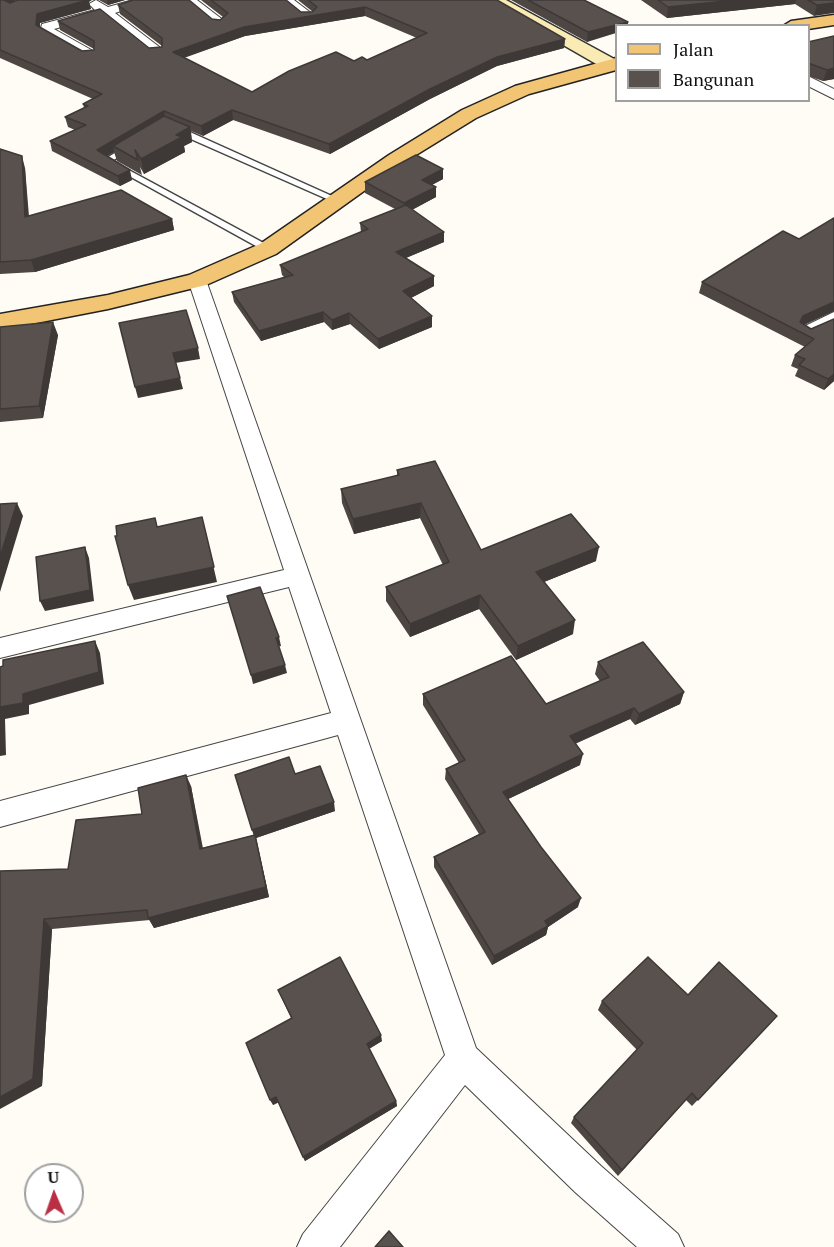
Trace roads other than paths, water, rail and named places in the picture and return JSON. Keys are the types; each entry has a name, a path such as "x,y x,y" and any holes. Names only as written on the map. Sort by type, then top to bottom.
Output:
{"main road":[{"path":"493,0 610,57"},
{"path":"510,0 610,57"},
{"path":"805,24 834,20"},
{"path":"810,34 834,30"},
{"path":"372,150 473,92 504,80 610,57"},
{"path":"0,322 108,302 194,269 268,249 396,159 469,114 522,90 610,57"},
{"path":"295,204 343,171"},
{"path":"214,250 246,236 265,224"},
{"path":"0,301 194,269"}],"street":[{"path":"91,0 157,52"},
{"path":"90,55 46,32 47,27 148,0"},
{"path":"189,0 220,23"},
{"path":"285,0 308,15"},
{"path":"810,81 834,95"},
{"path":"194,269 463,1059 588,1179 665,1247"},
{"path":"808,332 834,318"},
{"path":"0,648 297,576"},
{"path":"0,814 347,721"},
{"path":"316,1247 463,1059"}],"lane":[{"path":"167,125 339,201"},
{"path":"137,143 106,161 268,249"}]}
